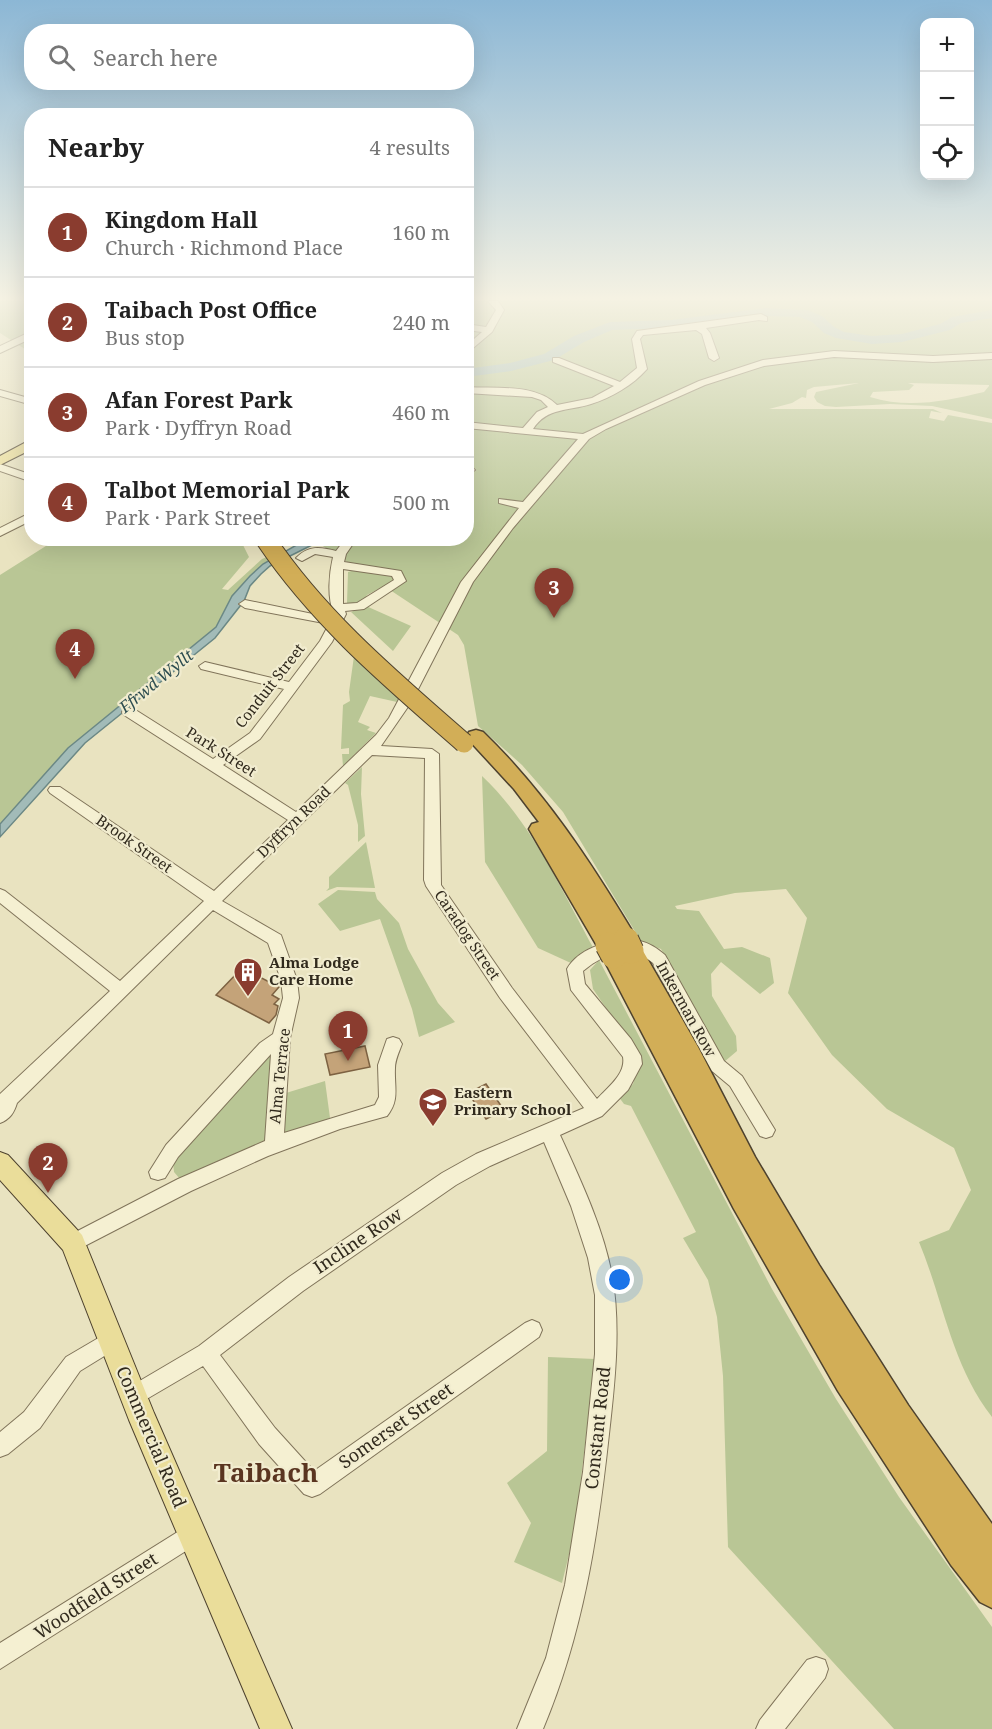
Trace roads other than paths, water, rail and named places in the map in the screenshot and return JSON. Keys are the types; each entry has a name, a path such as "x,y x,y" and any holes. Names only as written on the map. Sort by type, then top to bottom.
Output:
{"highway":[{"path":"266,546 321,612 399,686 470,740 536,822 620,948 697,1071 752,1177 873,1382 935,1475 992,1553"},
{"path":"620,948 734,1184 808,1312 917,1486 992,1590"}],"main road":[{"path":"2,459 24,447"},
{"name":"Commercial Road","path":"0,1163 73,1243 133,1396 276,1729"}],"street":[{"path":"611,382 620,385"},
{"path":"527,430 532,419 554,408 595,400 625,382"},
{"name":"Dyffryn Road","path":"0,1115 6,1110 4,1100 370,750 402,710 466,584 496,541 585,437 602,427 709,382"},
{"path":"474,390 534,394 544,398 554,408"},
{"path":"0,393 24,400"},
{"path":"474,426 585,437"},
{"path":"2,459 17,473 24,476"},
{"path":"17,473 24,471"},
{"path":"503,501 527,506"},
{"path":"0,533 24,520"},
{"path":"338,615 338,560 347,546"},
{"path":"245,604 306,618 338,615 360,606 400,581 397,573 338,560 313,550 308,551 302,558"},
{"name":"Conduit Street","path":"212,766 255,736 326,642 338,615"},
{"path":"206,666 291,687"},
{"name":"Park Street","path":"129,712 297,819"},
{"name":"Caradog Street","path":"370,750 432,754 432,880 434,886 506,993 596,1111"},
{"name":"Brook Street","path":"55,790 212,900"},
{"path":"0,895 120,990"},
{"name":"Alma Terrace","path":"212,900 270,934 277,944 291,988 290,1007 281,1038 274,1140 271,1147"},
{"name":"Inkerman Row","path":"596,1111 622,1085 633,1064 632,1056 577,985 575,969 588,956 627,945 645,948 659,959 718,1066 736,1081 766,1130"},
{"path":"158,1172 172,1151 266,1048 281,1038"},
{"path":"73,1243 180,1186 271,1147 336,1122 381,1111 386,1106 388,1086 386,1068 393,1044"},
{"name":"Incline Row","path":"133,1396 206,1353 296,1284 449,1179 483,1160 596,1111"},
{"name":"Constant Road","path":"530,1729 553,1672 569,1619 582,1552 590,1505 603,1386 606,1323 602,1275 594,1247 552,1138 544,1132"},
{"name":"Somerset Street","path":"206,1353 267,1436 312,1486 532,1330"},
{"path":"0,1446 32,1420 73,1364 112,1340"},
{"name":"Woodfield Street","path":"0,1657 192,1534"},
{"path":"769,1729 816,1669"}],"water":[{"name":"Ffrwd Wyllt","path":"295,546 310,546 270,566 261,574 250,586 244,601 215,638 85,743 0,837 0,824 68,748 216,627 232,596 263,564"}],"place":[{"name":"Afan Forest Park","path":"554,618"},
{"name":"Talbot Memorial Park","path":"75,679"},
{"name":"Alma Lodge Care Home","path":"248,998"},
{"name":"Kingdom Hall","path":"348,1061"},
{"name":"Eastern Primary School","path":"433,1128"},
{"name":"Taibach Post Office","path":"48,1193"}],"district":[{"name":"Taibach","path":"266,1473"}]}
